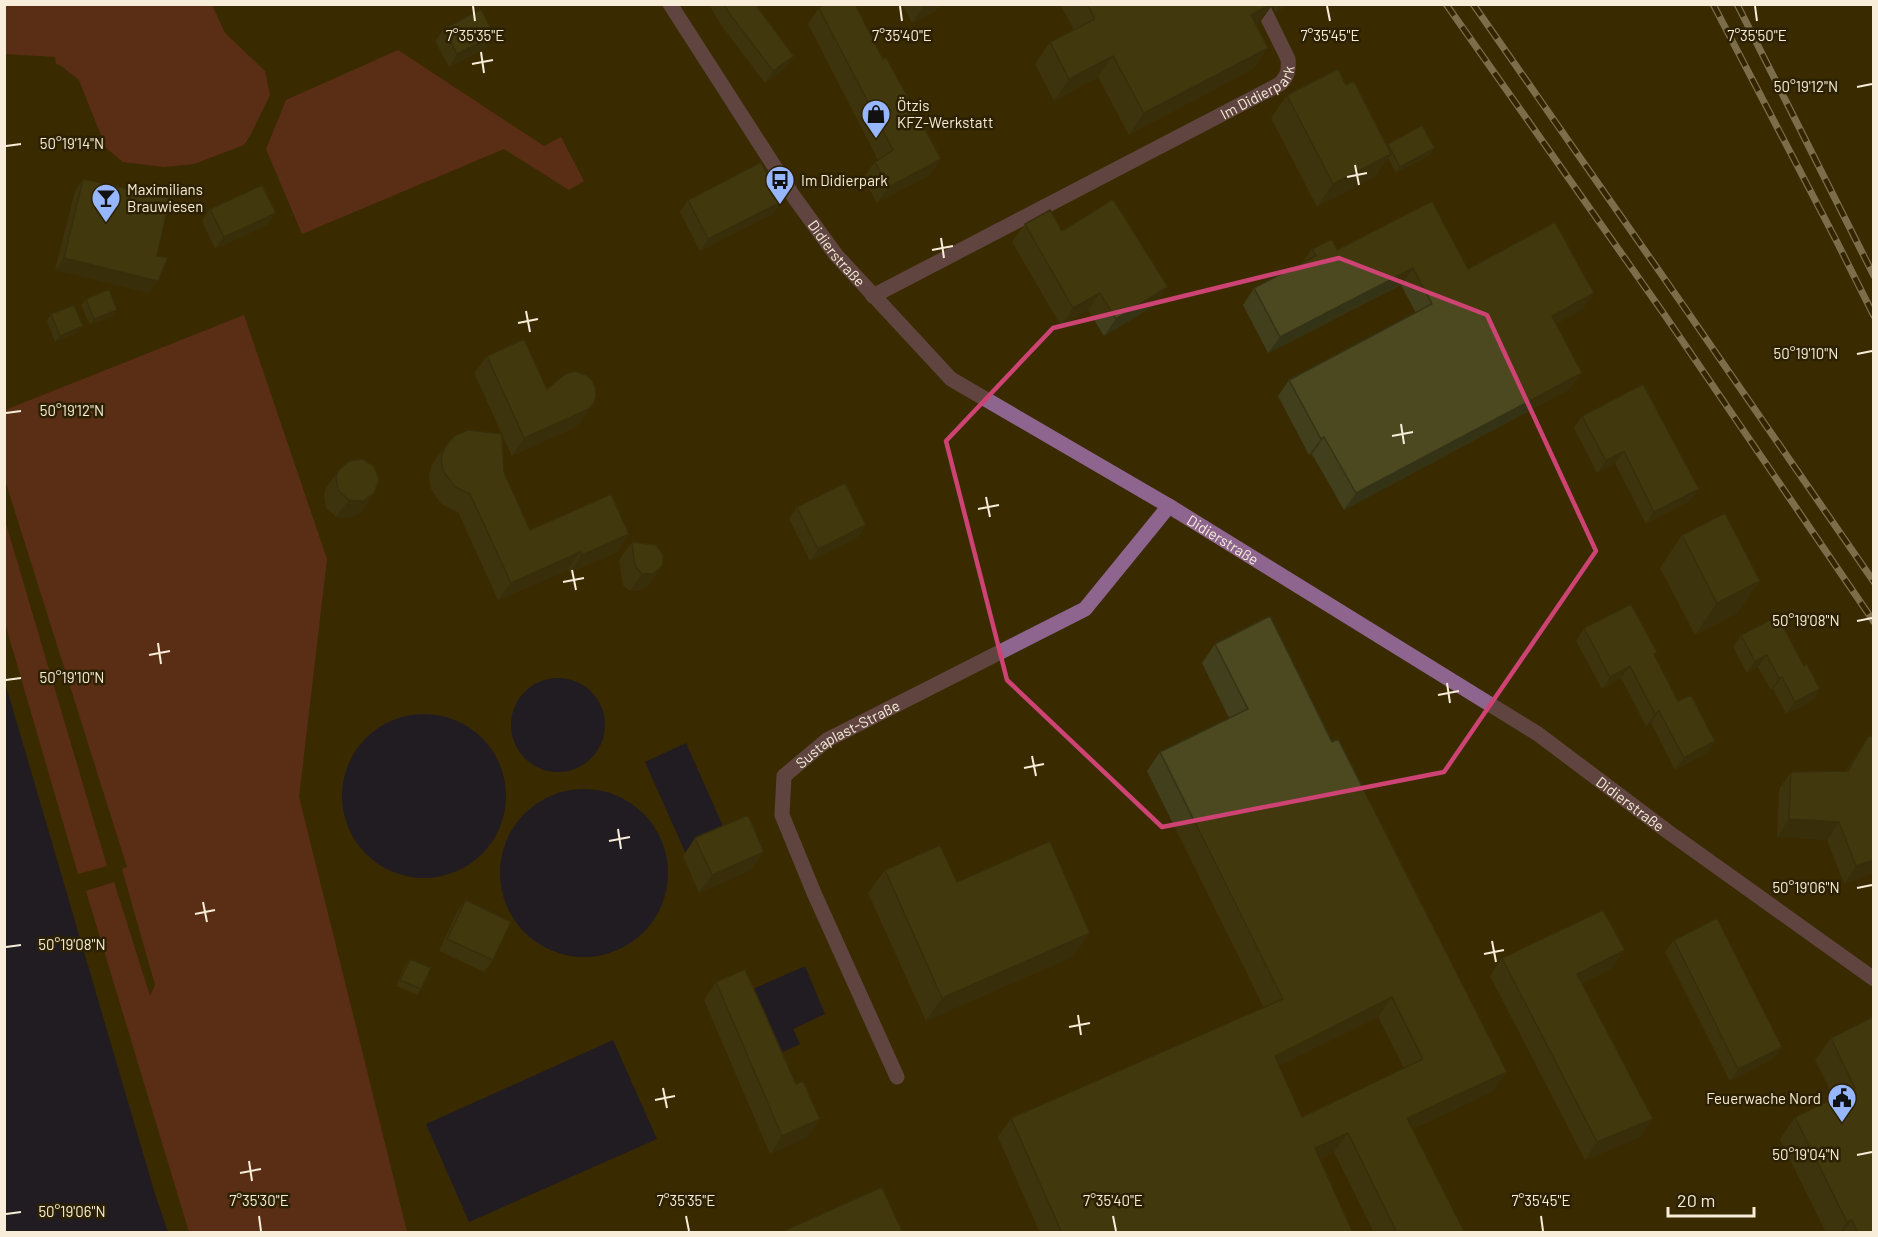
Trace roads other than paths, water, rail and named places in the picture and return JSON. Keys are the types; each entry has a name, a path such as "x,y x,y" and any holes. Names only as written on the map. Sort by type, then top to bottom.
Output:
{"street":[{"name":"Didierstraße","path":"670,4 794,197 836,255 951,379 1169,506 1538,734 1667,831 1874,979"},
{"name":"Im Didierpark","path":"873,296 1280,84 1286,78 1289,69 1288,59 1261,4"},
{"name":"Sustaplast-Straße","path":"897,1077 814,893 782,815 784,776 827,740 1085,609 1169,506"}],"railway":[{"path":"1446,4 1664,314 1874,622"},
{"path":"1473,4 1874,582"},
{"path":"1713,4 1874,316"},
{"path":"1737,4 1874,276"}],"place":[{"name":"Ötzis KFZ-Werkstatt","path":"876,140"},
{"name":"Im Didierpark","path":"780,206"},
{"name":"Maximilians Brauwiesen","path":"106,224"},
{"name":"Feuerwache Nord","path":"1842,1124"}]}
